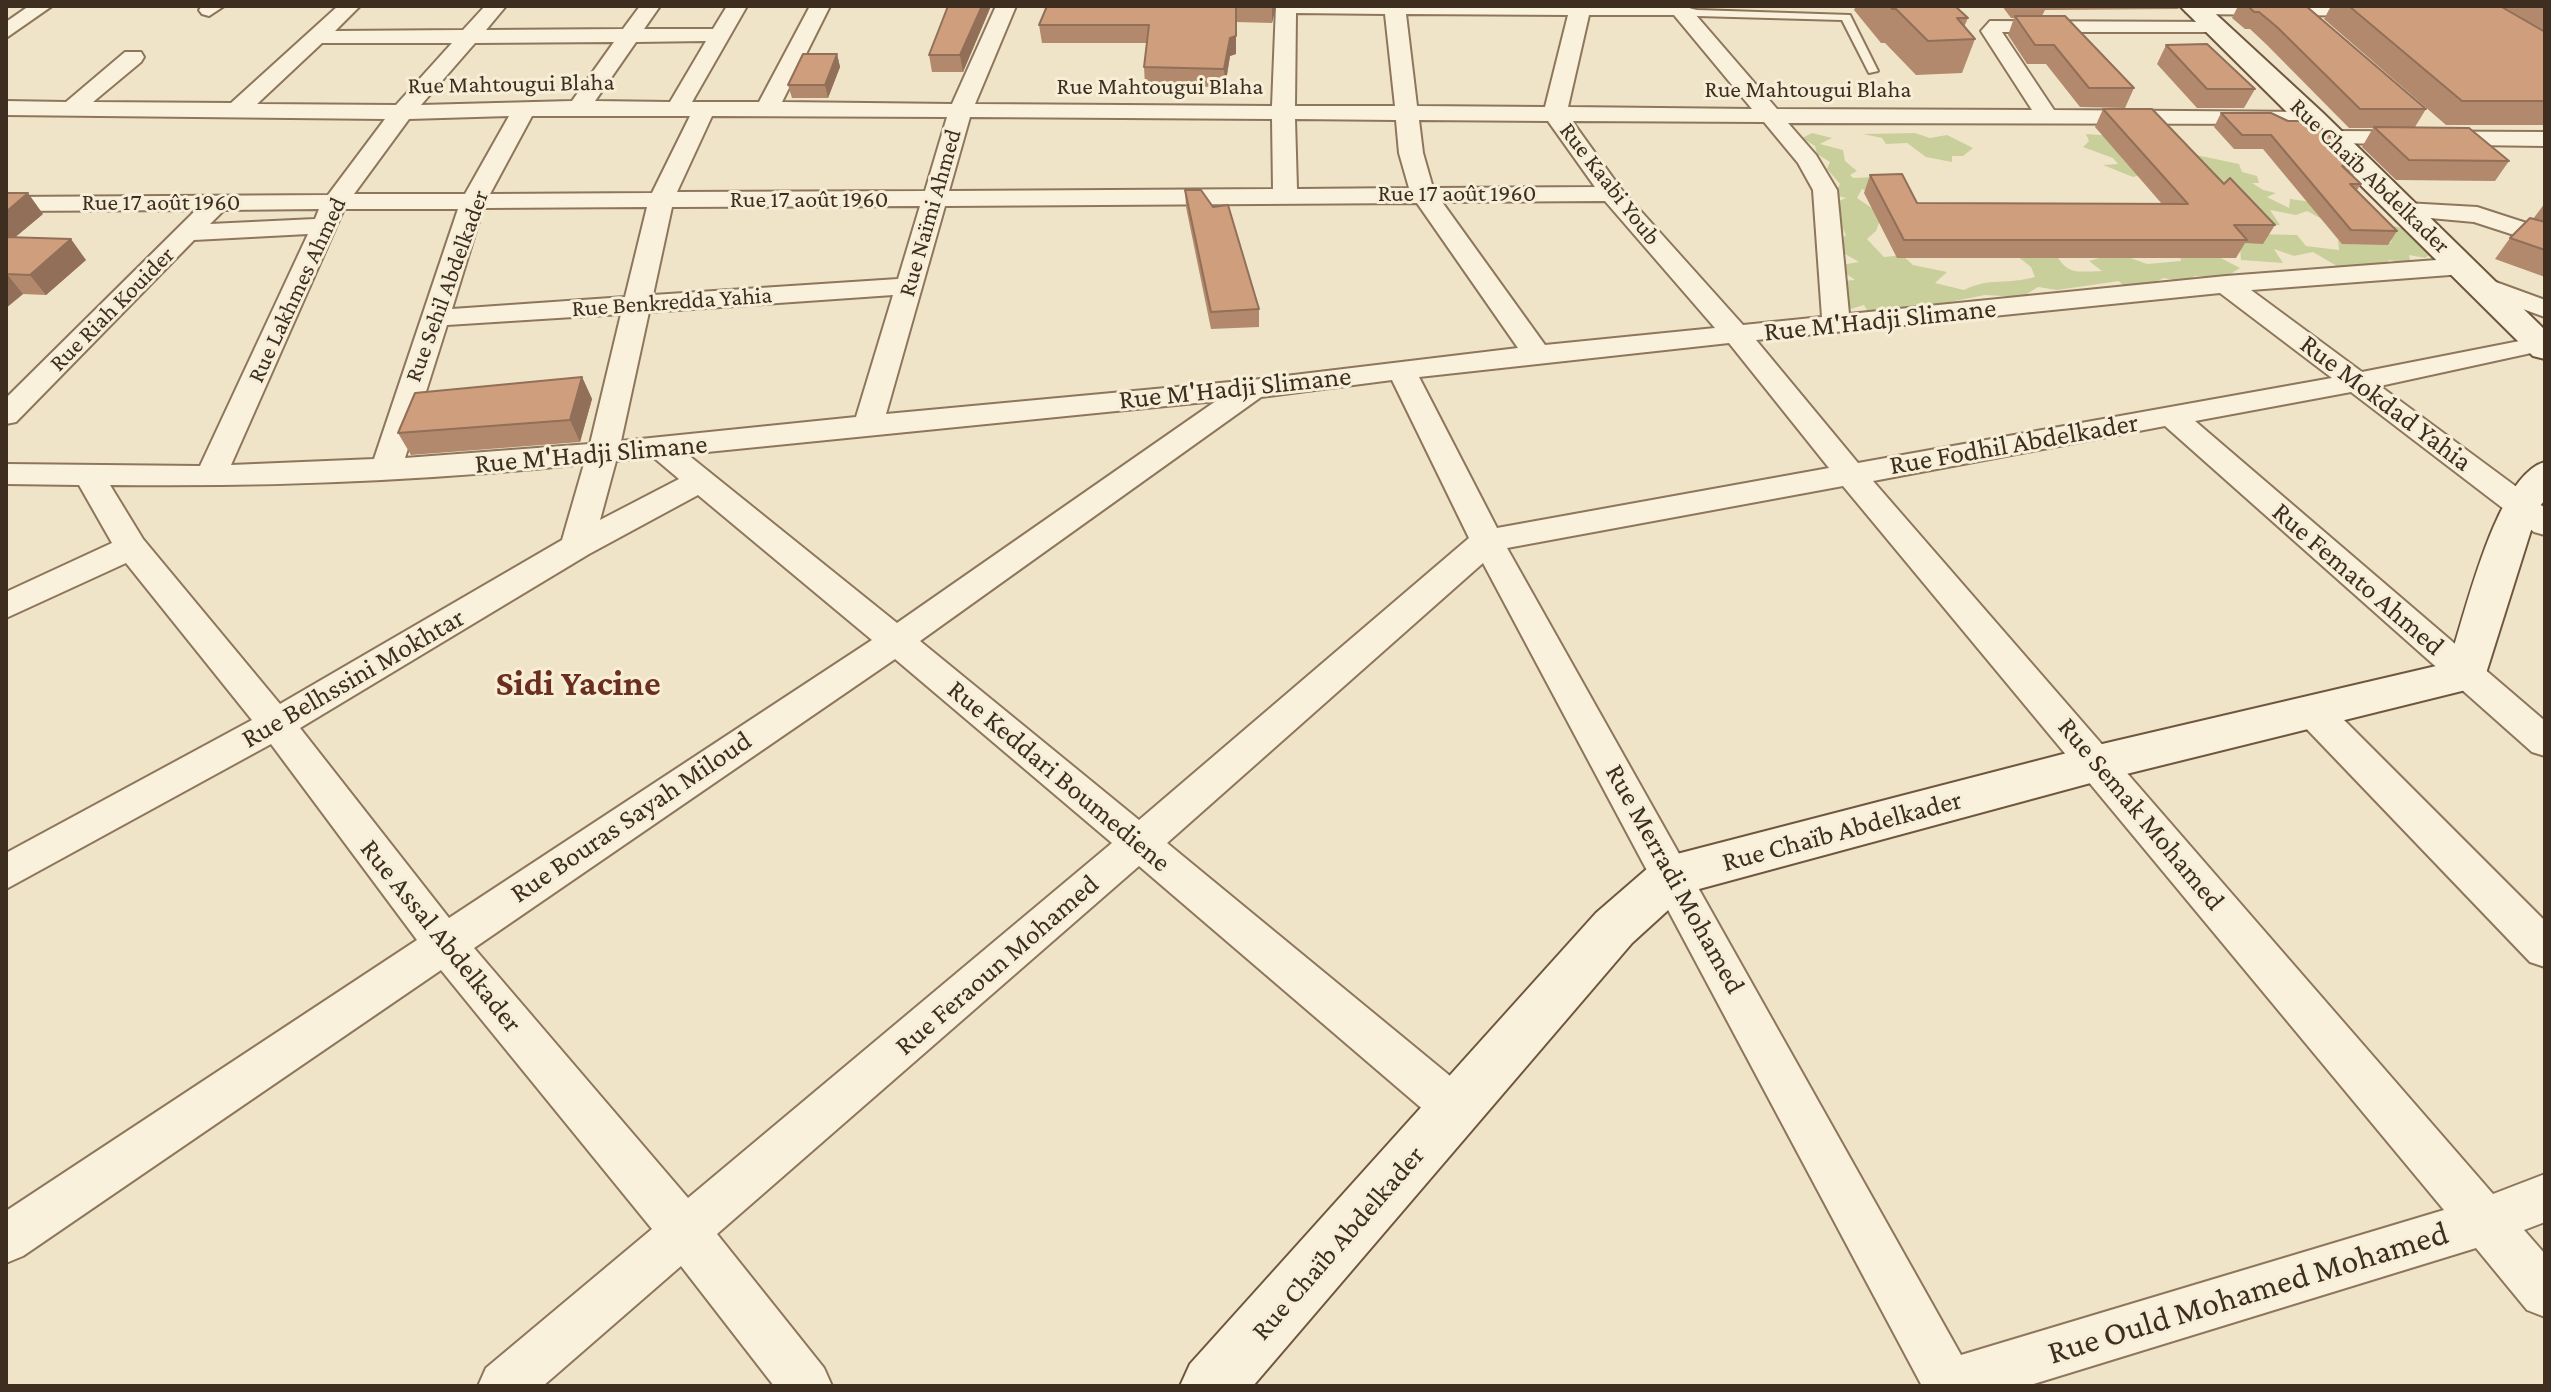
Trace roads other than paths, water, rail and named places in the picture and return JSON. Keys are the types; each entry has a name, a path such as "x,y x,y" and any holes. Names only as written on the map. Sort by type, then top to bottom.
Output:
{"street":[{"path":"6,32 42,6"},
{"path":"237,110 350,6"},
{"name":"Rue Lakhmes Ahmed","path":"211,476 328,215 402,112 496,6"},
{"path":"579,108 650,6"},
{"path":"577,546 603,453 661,200 691,109 721,35 737,6"},
{"path":"766,111 820,6"},
{"name":"Rue Naïmi Ahmed","path":"868,426 960,112 1006,6"},
{"path":"1285,196 1283,114 1286,6 1678,8 1808,160 1825,190 1836,325"},
{"path":"1395,8 1411,153 1423,194 1537,354"},
{"path":"2295,8 2318,28"},
{"path":"2048,118 1991,31 1997,25 2295,8 2397,11"},
{"name":"Rue Kaabi Youb","path":"1580,9 1555,114 1612,194 1737,335"},
{"name":"Rue Chaïb Abdelkader","path":"2200,13 2323,129 2542,346"},
{"path":"317,37 721,35"},
{"path":"72,108 133,57"},
{"name":"Rue Mahtougui Blaha","path":"6,108 402,112 579,108 2048,118 2323,129 2444,139 2545,139"},
{"name":"Rue Sehil Abdelkader","path":"386,470 473,202 524,109"},
{"path":"2421,119 2444,139"},
{"path":"2521,139 2545,146"},
{"name":"Rue 17 août 1960","path":"6,204 217,203 328,215 473,202 1612,194"},
{"name":"Rue Riah Kouider","path":"6,415 217,203"},
{"path":"2406,210 2477,215 2545,237"},
{"path":"187,233 328,215"},
{"path":"2472,276 2545,309"},
{"name":"Rue M'Hadji Slimane","path":"6,474 211,476 386,470 603,453 1252,389 1537,354 2226,284 2472,276"},
{"name":"Rue Mokdad Yahia","path":"2226,284 2358,382 2537,501"},
{"name":"Rue Benkredda Yahia","path":"434,318 910,286"},
{"name":"Rue Semak Mohamed","path":"1737,335 1849,473 2545,1292"},
{"name":"Rue Fodhil Abdelkader","path":"1487,541 2542,346"},
{"name":"Rue Merradi Mohamed","path":"1401,370 1487,541 1949,1385"},
{"name":"Rue Bouras Sayah Miloud","path":"6,1239 443,942 896,641 1252,389"},
{"name":"Rue Femato Ahmed","path":"2171,416 2545,742"},
{"name":"Rue Keddari Boumediene","path":"660,447 1456,1109"},
{"name":"Rue Assal Abdelkader","path":"89,476 131,547 276,724 443,942 686,1233 806,1386"},
{"name":"Rue Belhssini Mokhtar","path":"6,872 276,724 577,546 699,481"},
{"path":"2467,675 2537,501"},
{"name":"Rue Feraoun Mohamed","path":"504,1386 686,1233 1487,541"},
{"path":"6,606 131,547"},
{"name":"Rue Chaïb Abdelkader","path":"1213,1386 1614,928 1673,876 2098,763 2467,675"},
{"path":"2314,713 2545,949"},
{"name":"Rue Ould Mohamed Mohamed","path":"1949,1385 2486,1221 2545,1198"}],"lane":[{"path":"1678,8 1697,13 1846,17 1873,71"}],"district":[{"name":"Sidi Yacine","path":"578,684"}]}
